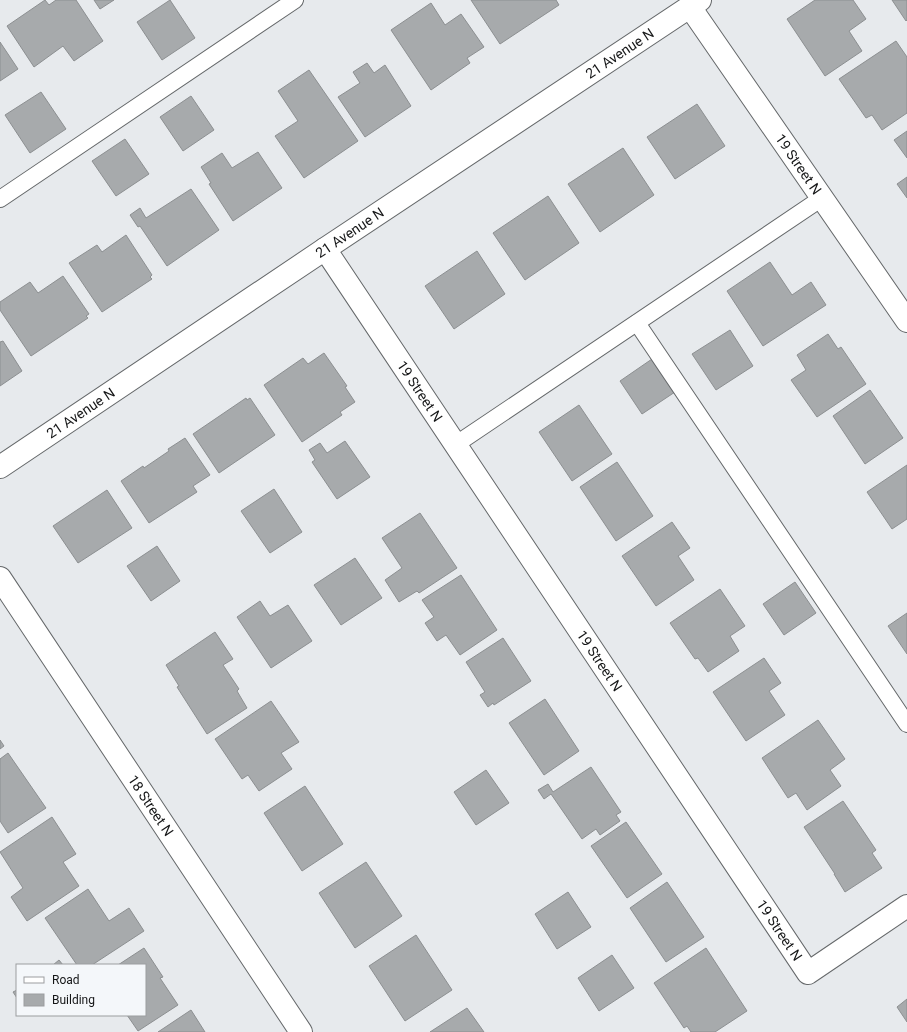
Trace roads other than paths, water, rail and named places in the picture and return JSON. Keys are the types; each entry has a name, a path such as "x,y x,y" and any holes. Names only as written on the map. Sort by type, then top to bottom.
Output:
{"street":[{"name":"19 Street N","path":"695,3 822,198 907,321"},
{"name":"21 Avenue N","path":"0,467 695,3"},
{"name":"19 Street N","path":"325,249 808,973 907,906"},
{"name":"18 Street N","path":"0,578 301,1032"}],"lane":[{"path":"0,199 295,0"},
{"path":"456,444 822,198"},
{"path":"637,323 907,724"}]}
